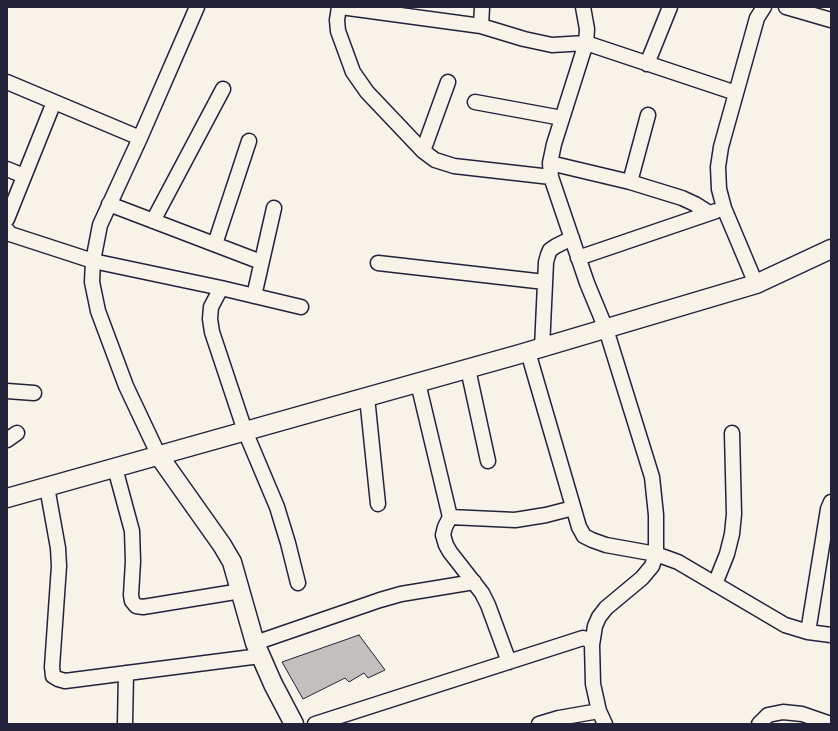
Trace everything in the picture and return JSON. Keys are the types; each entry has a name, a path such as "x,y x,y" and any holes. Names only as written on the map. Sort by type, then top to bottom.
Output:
{"street":[{"path":"197,7 100,225 93,261 92,282 98,311 126,386 159,456 222,545 232,562 257,650 294,724"},
{"path":"551,177 454,166 435,160 423,151 367,92 354,72 338,31 337,20 343,7 481,26 524,39 552,45 586,44 736,94"},
{"path":"481,26 482,7"},
{"path":"583,7 587,29 586,44 554,144 550,163 551,177 587,283 606,329 652,477 656,515 656,554 652,566 642,578 606,608 599,617 595,626 592,645 593,684 599,711 605,724"},
{"path":"647,64 670,7"},
{"path":"756,284 724,208 719,189 718,167 721,147 757,18 764,7"},
{"path":"786,7 831,20"},
{"path":"7,82 140,138"},
{"path":"423,151 448,82"},
{"path":"153,221 223,89"},
{"path":"7,219 54,102"},
{"path":"474,102 562,118"},
{"path":"630,182 648,115"},
{"path":"215,244 249,141"},
{"path":"550,163 630,182 682,198 709,213"},
{"path":"7,169 24,176"},
{"path":"109,204 261,262"},
{"path":"254,296 274,208"},
{"path":"578,258 724,208"},
{"path":"7,230 10,234 93,261 221,288 301,307"},
{"path":"572,238 550,250 546,262 545,282 535,350 579,527 584,536 606,545 656,554 678,562 785,625 808,632 831,635"},
{"path":"7,498 535,350 756,284 831,249"},
{"path":"378,263 545,282"},
{"path":"221,288 211,306 210,319 212,332 245,431 277,507 298,583"},
{"path":"468,369 488,461"},
{"path":"418,383 450,517 445,526 443,535 446,545 474,582 488,605 509,662"},
{"path":"7,391 34,393"},
{"path":"367,397 378,504"},
{"path":"714,584 727,554 732,534 734,514 732,434"},
{"path":"115,468 132,531 134,561 131,595 132,601 136,606 143,607 241,591"},
{"path":"47,487 58,548 59,566 52,667 53,676 66,681 126,673 257,650 380,600 401,594 474,582"},
{"path":"808,632 828,509 831,502"},
{"path":"450,517 515,520 546,515 574,508"},
{"path":"315,724 583,638 589,640 592,645"},
{"path":"125,724 126,673"},
{"path":"539,724 559,718 599,711"},
{"path":"759,724 768,715 783,712 802,714 831,724"}],"building":[{"path":"359,635 385,670 368,678 364,673 349,682 345,678 303,699 282,662"}]}
